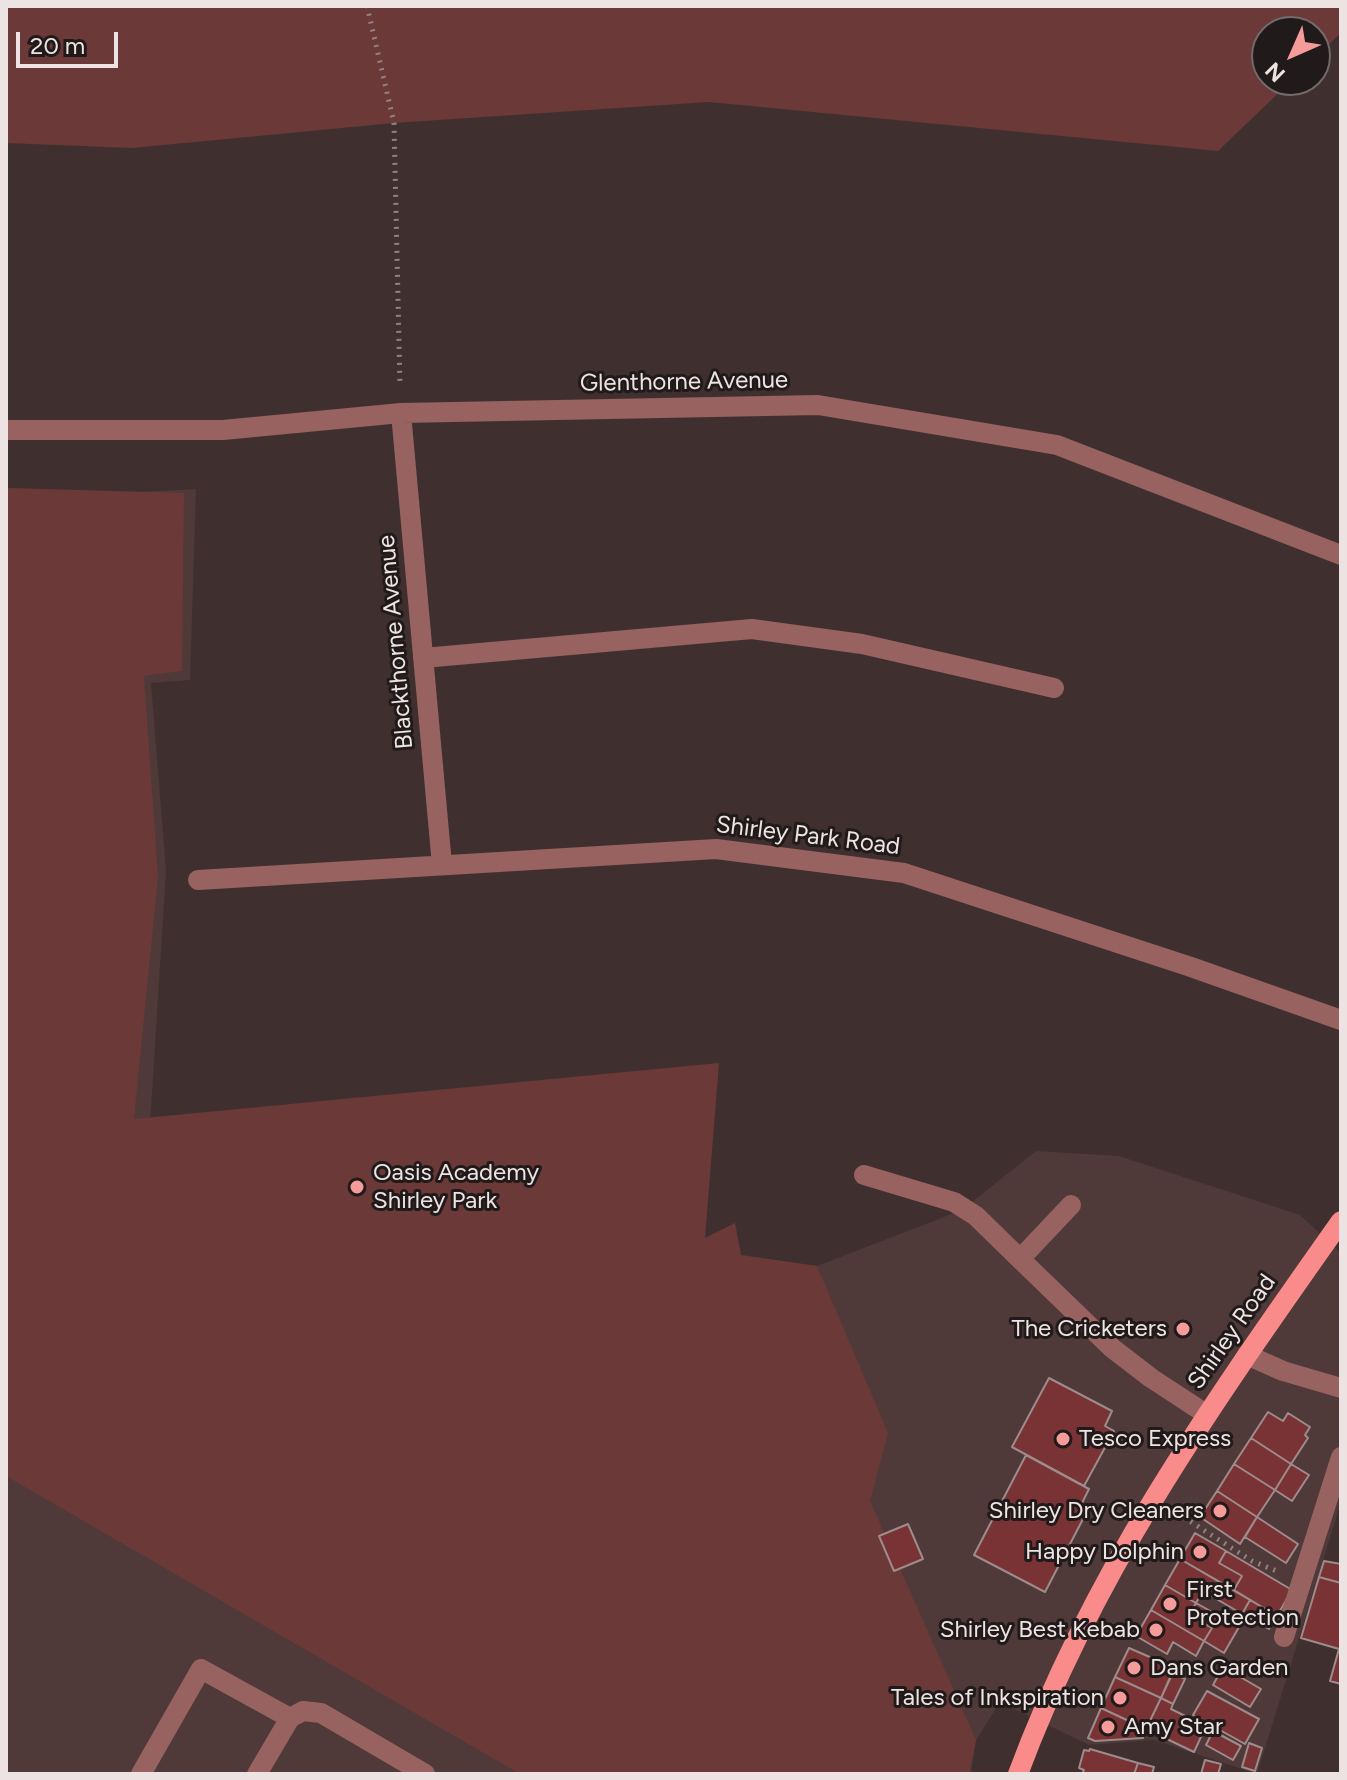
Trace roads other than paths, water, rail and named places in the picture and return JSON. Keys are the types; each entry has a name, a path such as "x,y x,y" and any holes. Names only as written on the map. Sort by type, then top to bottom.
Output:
{"main road":[{"name":"Shirley Road","path":"1018,1774 1068,1655 1153,1498 1206,1414 1341,1221"}],"street":[{"name":"Glenthorne Avenue","path":"6,430 223,430 401,413 818,405 1057,445 1341,555"},
{"name":"Blackthorne Avenue","path":"401,413 442,865"},
{"path":"423,658 752,629 862,644 1054,688"},
{"name":"Shirley Park Road","path":"198,880 716,849 904,873 1191,967 1341,1020"},
{"path":"864,1175 966,1208 1112,1348 1206,1414"},
{"path":"1020,1259 1071,1205"},
{"path":"1247,1355 1283,1371 1341,1388"},
{"path":"1284,1637 1341,1457"},
{"path":"141,1774 201,1669 290,1718"},
{"path":"257,1774 290,1718 303,1711 321,1713 425,1774"}],"place":[{"name":"Oasis Academy Shirley Park","path":"357,1187"},
{"name":"The Cricketers","path":"1183,1329"},
{"name":"Tesco Express","path":"1063,1439"},
{"name":"Shirley Dry Cleaners","path":"1220,1511"},
{"name":"Happy Dolphin","path":"1200,1552"},
{"name":"First Protection","path":"1170,1604"},
{"name":"Shirley Best Kebab","path":"1156,1630"},
{"name":"Dans Garden","path":"1134,1668"},
{"name":"Tales of Inkspiration","path":"1120,1698"},
{"name":"Amy Star","path":"1108,1727"}]}
